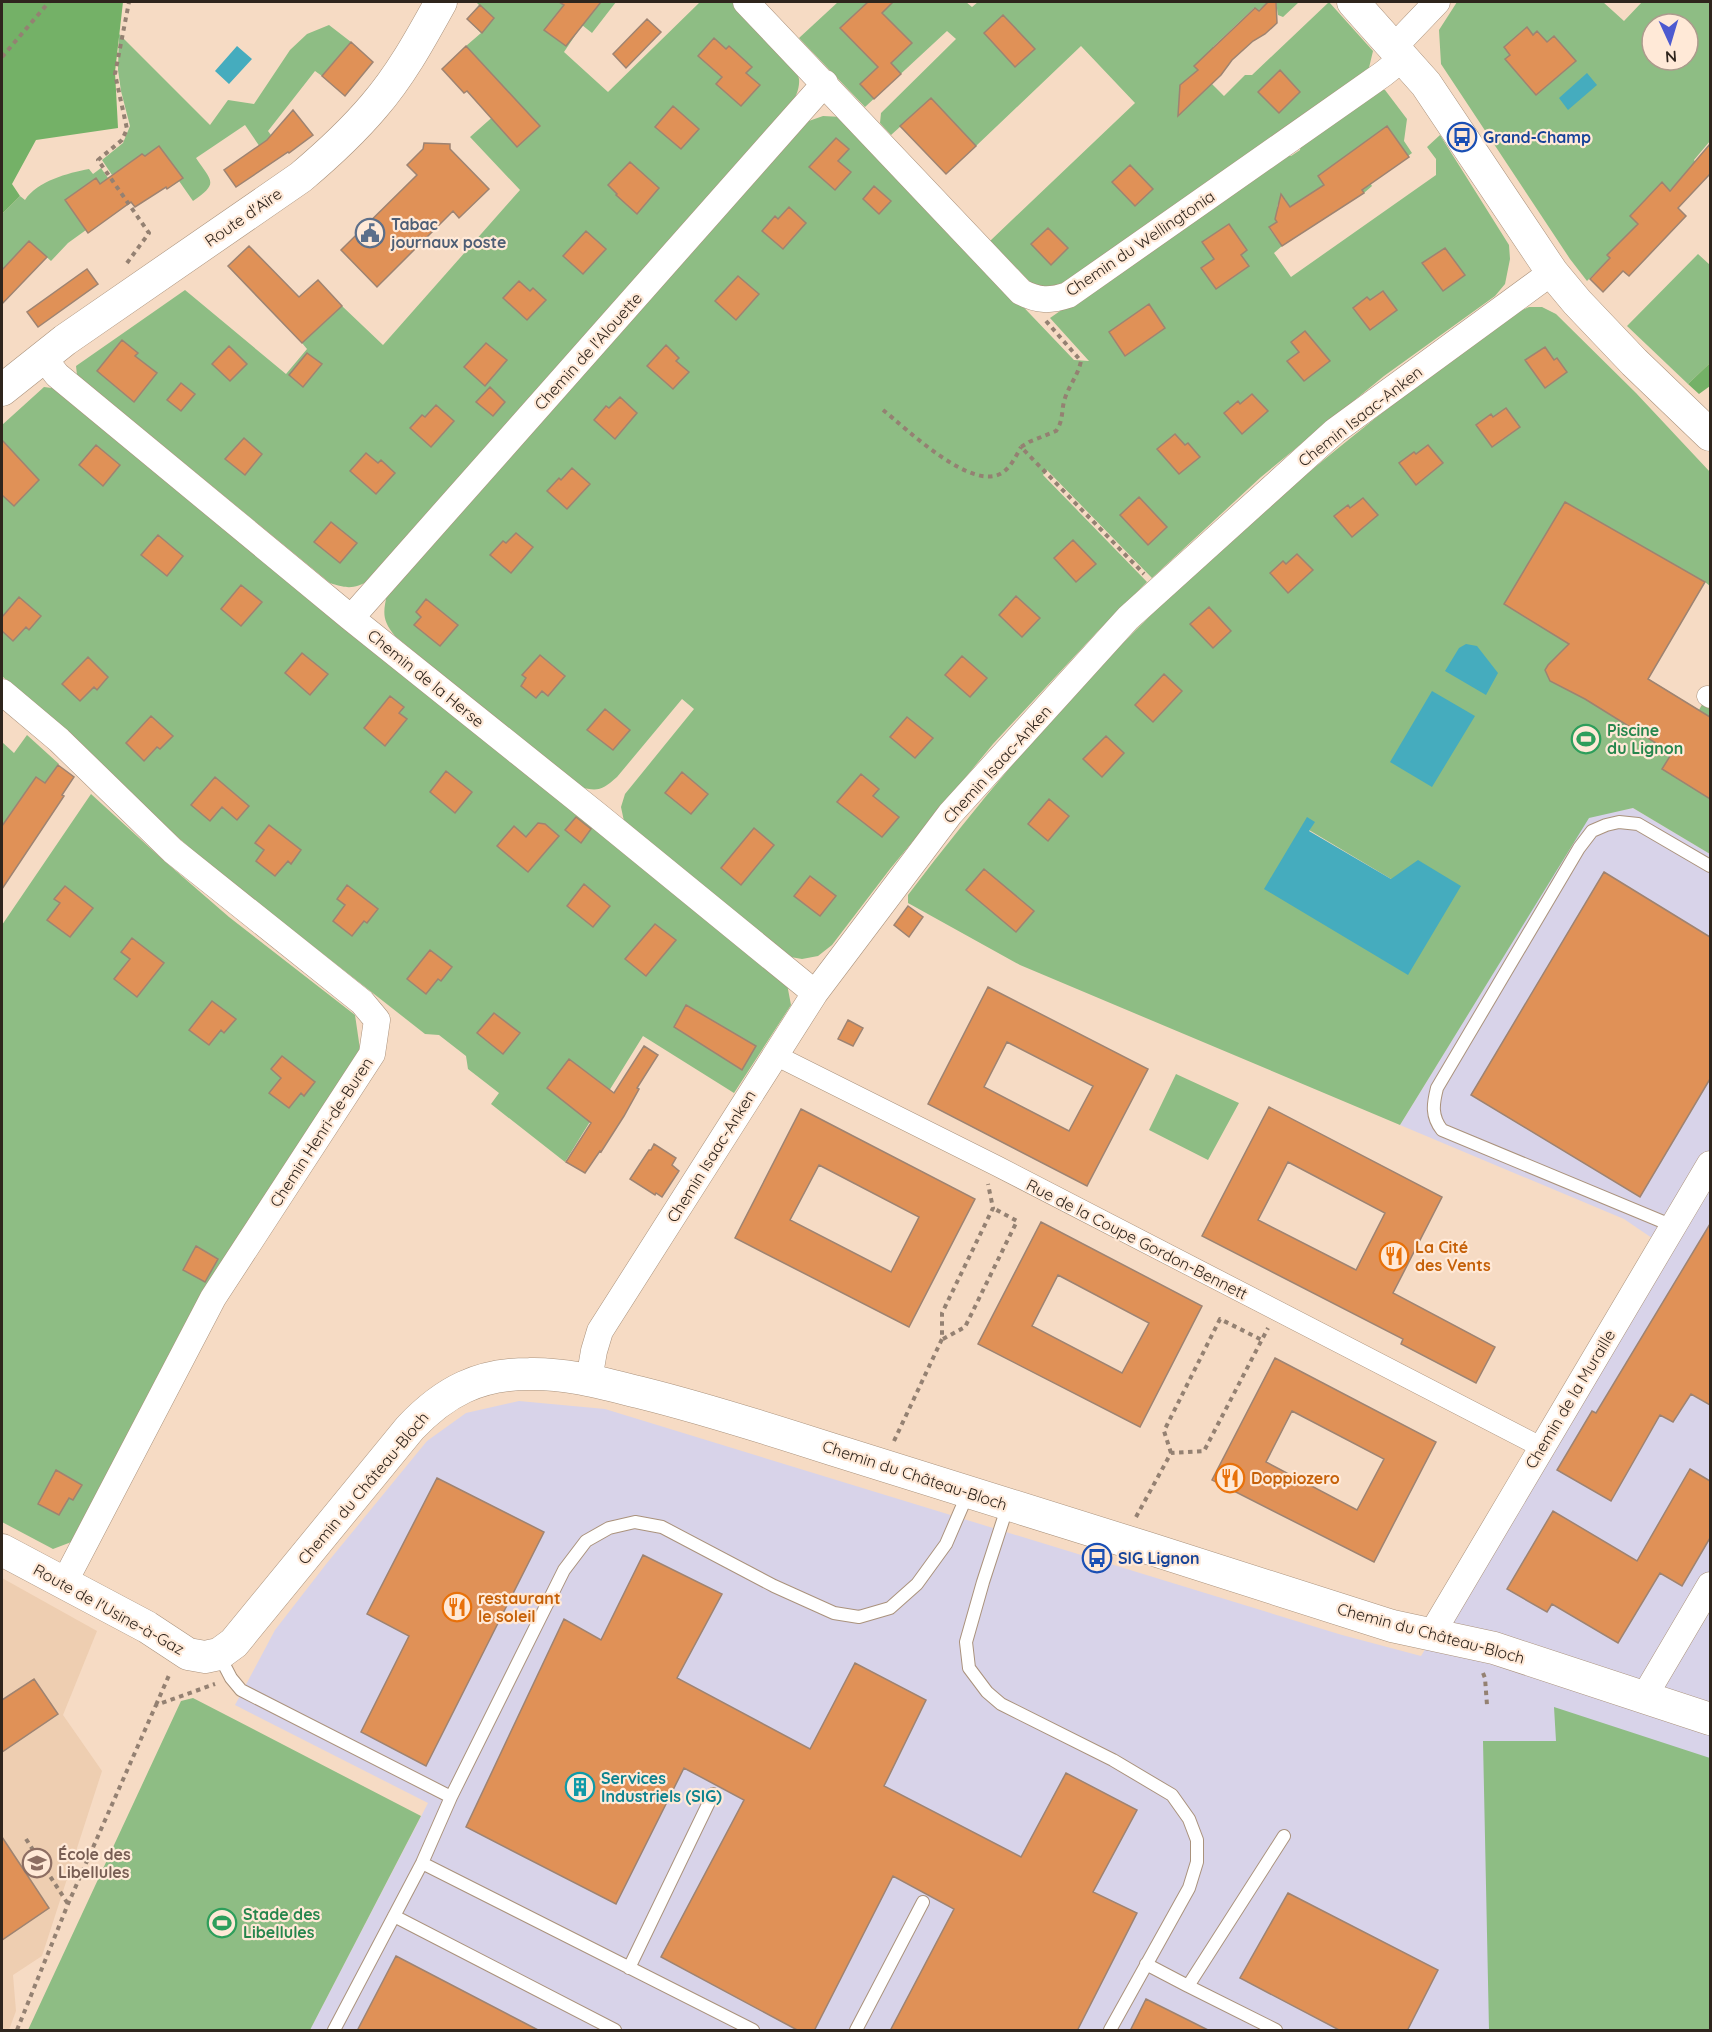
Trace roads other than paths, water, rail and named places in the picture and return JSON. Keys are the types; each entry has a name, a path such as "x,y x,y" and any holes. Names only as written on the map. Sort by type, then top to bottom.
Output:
{"street":[{"name":"Route d'Aïre","path":"2,390 43,357 293,182 330,152 375,105 411,55 441,2"},
{"path":"746,2 825,83"},
{"path":"1353,2 1426,84 1552,272 1626,355 1710,435"},
{"name":"Chemin du Wellingtonia","path":"825,83 1021,292 1033,298 1056,299 1068,295 1383,74 1437,2"},
{"name":"Chemin de l'Alouette","path":"351,618 825,83"},
{"name":"Chemin Isaac-Anken","path":"589,1380 600,1330 775,1055 815,993 950,814 1128,618 1335,431 1552,272"},
{"name":"Chemin de la Herse","path":"43,357 57,375 351,618 815,993"},
{"name":"Chemin Henri-de-Buren","path":"2,693 59,740 173,850 362,1002 377,1020 372,1054 213,1298 64,1583"},
{"name":"Rue de la Coupe Gordon-Bennett","path":"775,1055 1541,1446"},
{"name":"Chemin de la Muraille","path":"1431,1635 1710,1164"},
{"name":"Chemin du Château-Bloch","path":"225,1666 234,1643 410,1428 435,1404 452,1392 470,1384 506,1375 539,1374 589,1380 707,1411 1392,1626 1494,1648 1710,1719"},
{"name":"Route de l'Usine-à-Gaz","path":"2,1550 147,1627 188,1654 205,1657 225,1666"},
{"path":"1644,1697 1710,1585"}],"lane":[{"path":"1673,1226 1442,1130 1435,1120 1433,1105 1437,1088 1579,848 1592,831 1619,822 1638,824 1710,866"},
{"path":"334,2031 422,1863 451,1797 564,1570 586,1541 609,1528 635,1522 662,1527 774,1586 834,1613 859,1617 890,1608 917,1584 946,1544 968,1492"},
{"path":"1008,1505 966,1642 969,1668 987,1692 1001,1704 1113,1760 1172,1795 1189,1819 1197,1840 1197,1862 1189,1888 1110,2031"},
{"path":"225,1666 241,1690 286,1715 451,1797"},
{"path":"629,1968 713,1794"},
{"path":"1188,1986 1284,1836"},
{"path":"422,1863 753,2031"},
{"path":"856,2031 923,1902"},
{"path":"394,1916 615,2031"},
{"path":"1146,1964 1275,2031"}],"water":[{"path":"237,46 252,59 229,84 215,71"},
{"path":"1587,73 1597,85 1568,110 1559,98"},
{"path":"1466,644 1477,646 1498,673 1486,695 1445,671 1459,648"},
{"path":"1432,691 1475,716 1432,787 1390,762"},
{"path":"1307,817 1315,822 1309,831 1391,879 1418,860 1461,886 1408,975 1264,889"}],"place":[{"name":"Grand-Champ","path":"1462,137"},
{"name":"Tabac journaux poste","path":"370,233"},
{"name":"Piscine du Lignon","path":"1586,739"},
{"name":"La Cité des Vents","path":"1394,1256"},
{"name":"Doppiozero","path":"1230,1478"},
{"name":"SIG Lignon","path":"1097,1558"},
{"name":"restaurant le soleil","path":"457,1607"},
{"name":"Services Industriels (SIG)","path":"580,1787"},
{"name":"École des Libellules","path":"37,1863"},
{"name":"Stade des Libellules","path":"222,1923"}]}
